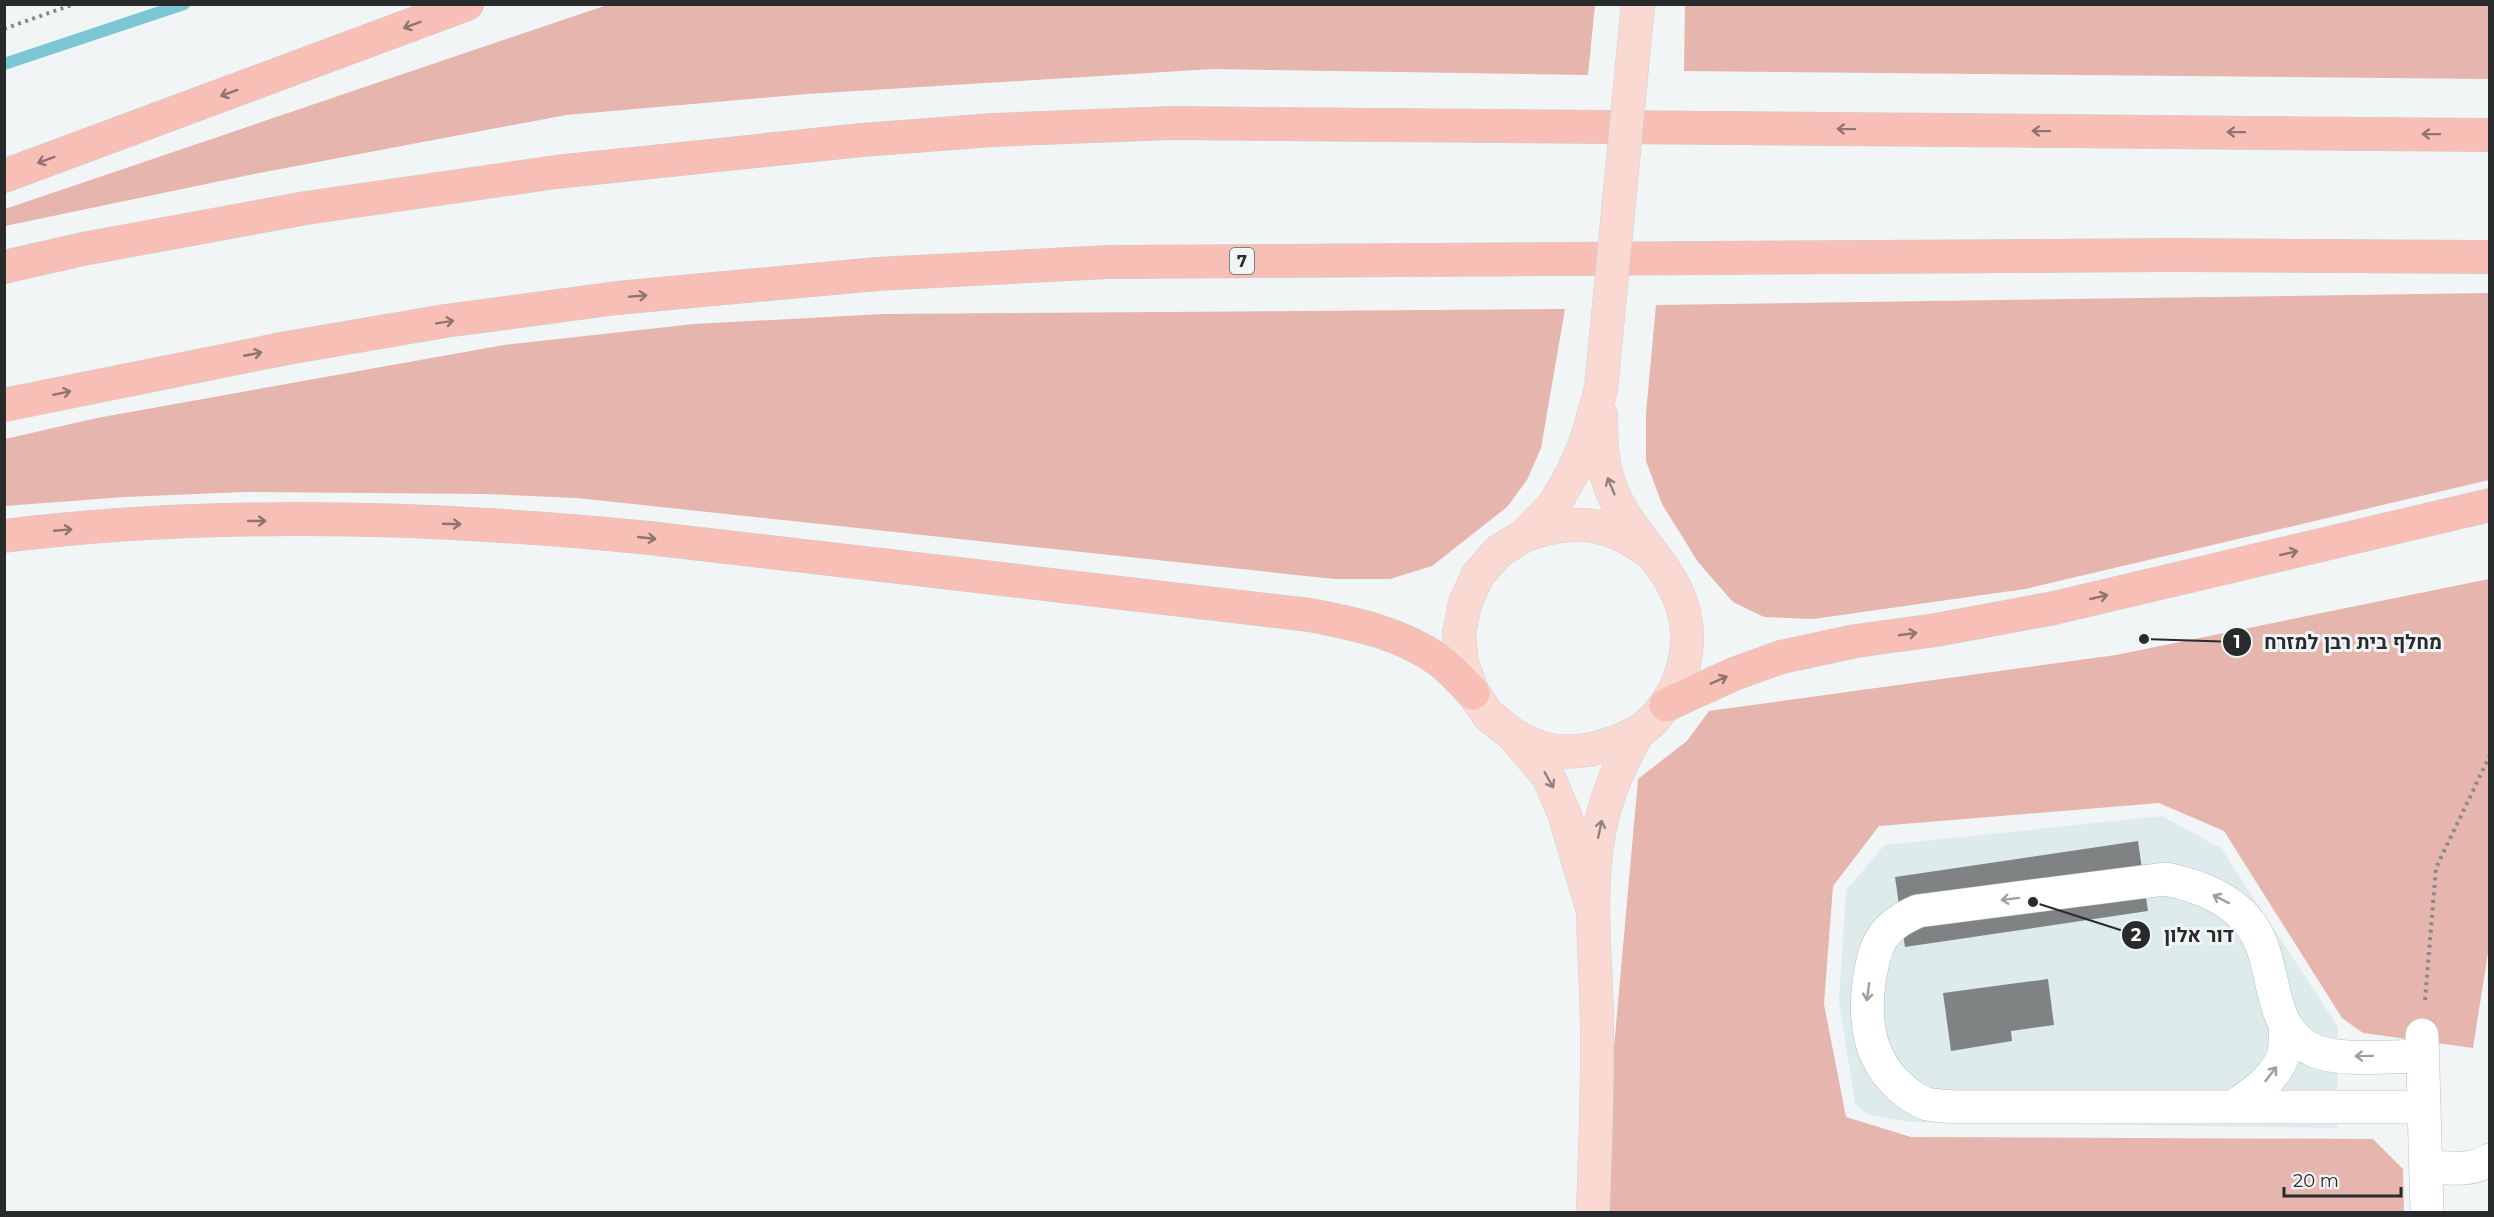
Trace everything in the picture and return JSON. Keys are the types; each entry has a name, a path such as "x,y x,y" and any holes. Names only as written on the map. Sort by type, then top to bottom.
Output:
{"highway":[{"path":"4,176 467,4"},
{"path":"4,267 83,249 306,208 556,172 862,140 993,129 1171,123 2490,135"},
{"name":"7","path":"4,405 287,348 445,321 617,298 877,274 1120,262 2150,255 2490,257"},
{"path":"1666,705 1734,674 1781,657 1856,641 1936,630 2054,608 2490,505"},
{"path":"4,536 126,525 287,520 539,527 638,537 1310,615 1364,625 1401,639 1440,661 1473,693"}],"main road":[{"path":"1512,734 1542,748 1576,752 1609,746 1639,731 1654,720 1680,681 1686,654 1688,627 1682,600 1669,575 1627,518 1609,484 1601,450 1601,389 1638,4"},
{"path":"1525,535 1554,505 1572,474 1586,442 1601,389"},
{"path":"1592,908 1564,813 1548,776 1512,734 1490,716 1473,693 1462,664 1459,633 1465,603 1478,575 1499,551 1525,535 1551,526 1578,523 1605,528 1630,538 1652,554"},
{"path":"1593,1212 1597,1029 1592,908 1599,833 1624,757 1639,731"}],"street":[{"path":"2424,1107 1955,1107 1926,1104 1910,1095 1889,1077 1876,1056 1868,1033 1866,1005 1873,956 1885,934 1898,921 1918,911 2165,879 2202,889 2234,906 2253,928 2263,947 2277,1006 2286,1027 2298,1041 2314,1051 2337,1056 2422,1045 2426,1166 2427,1212"},
{"path":"2233,1107 2258,1089 2274,1072 2283,1055 2286,1027"},
{"path":"2426,1166 2460,1169 2481,1165 2490,1160"}],"path":[{"path":"4,29 74,4"},
{"path":"2422,1045 2436,868 2490,755"}],"shaded area":[{"path":"607,5 1595,5 1588,75 1213,69 807,94 566,115 254,174 5,226 5,209"},
{"path":"1685,5 2489,5 2489,79 1684,71"},
{"path":"2489,293 2489,480 2025,589 1813,619 1764,617 1733,602 1698,562 1662,504 1646,461 1646,413 1656,305"},
{"path":"1565,309 1541,448 1527,480 1507,507 1432,566 1390,579 1334,579 577,498 485,494 244,492 124,497 5,506 5,439 97,418 504,345 694,324 884,314"},
{"path":"2489,579 2490,940 2473,1048 2363,1033 2342,1018 2224,831 2159,803 1879,826 1833,886 1824,1004 1846,1117 1911,1137 2373,1139 2403,1169 2404,1212 1604,1212 1606,1137 1638,779 1687,741 1709,711 2116,655"},
{"path":"2162,816 2221,848 2338,1027 2337,1128 1909,1122 1866,1114 1855,1103 1839,1001 1846,890 1885,845"}],"building":[{"path":"2138,841 2148,911 1905,947 1895,877"},
{"path":"2048,979 2054,1025 2011,1031 2012,1041 1951,1051 1943,993"}],"waterway":[{"path":"4,64 184,4"}],"place":[{"name":"מחלף בית רבן למזרח","path":"2144,639"},
{"name":"דור אלון","path":"2033,902"}]}
